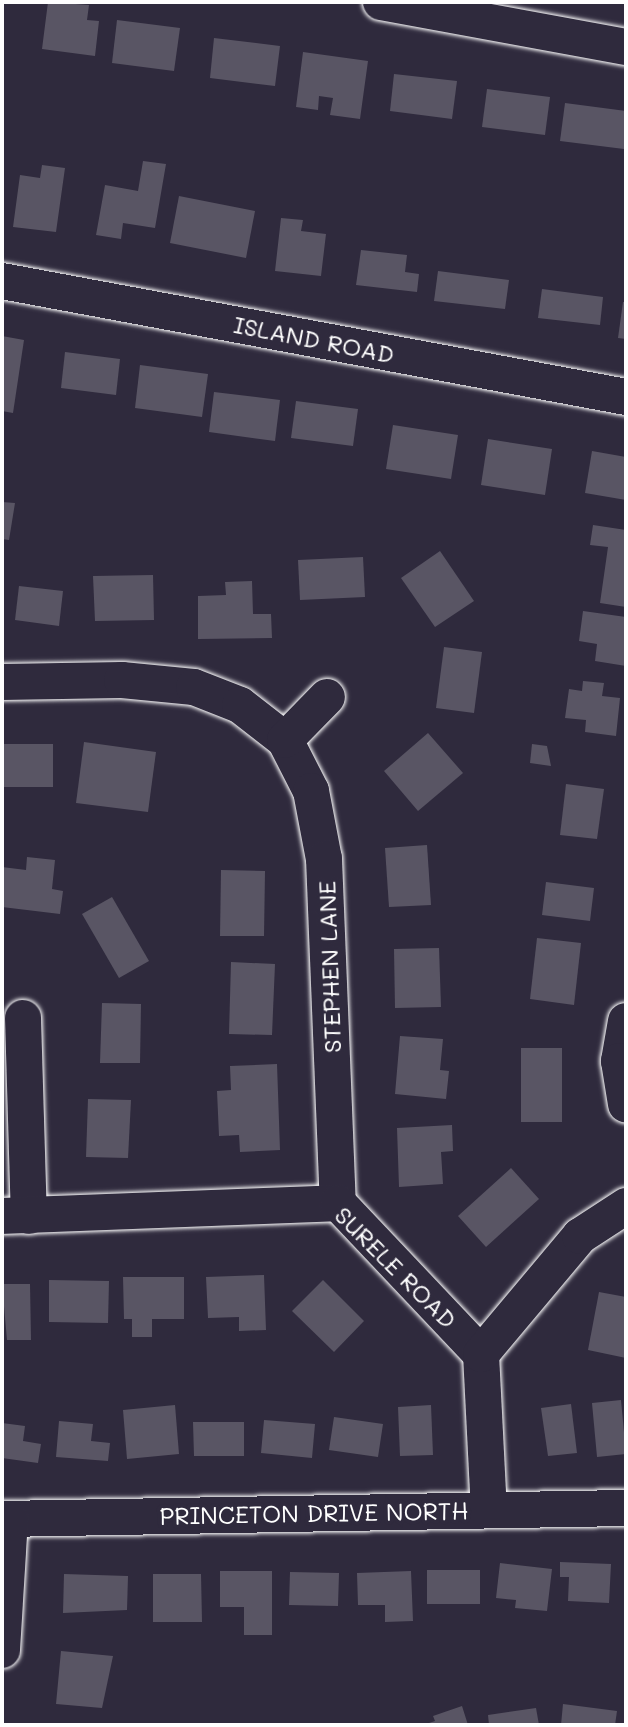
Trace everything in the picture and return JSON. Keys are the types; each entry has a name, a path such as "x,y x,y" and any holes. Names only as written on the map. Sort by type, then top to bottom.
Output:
{"street":[{"path":"381,2 626,47"},
{"name":"ISLAND ROAD","path":"2,281 626,397"},
{"name":"STEPHEN LANE","path":"2,682 122,680 194,687 240,705 285,740 311,791 324,859 338,1203"},
{"path":"285,740 327,697"},
{"path":"16,1216 23,1018"},
{"path":"626,1021 619,1061 626,1104"},
{"name":"SURELE ROAD","path":"16,1216 338,1203 481,1354"},
{"path":"489,1510 481,1354 580,1236 626,1206"},
{"name":"PRINCETON DRIVE NORTH","path":"6,1519 626,1508"},
{"path":"2,1650 6,1519"}],"building":[{"path":"48,2 89,5 87,20 99,21 95,56 42,49"},
{"path":"117,20 180,28 174,71 112,63"},
{"path":"214,38 280,46 275,86 210,78"},
{"path":"303,52 368,61 360,119 330,115 333,98 319,96 318,110 296,107"},
{"path":"394,74 457,81 452,119 390,111"},
{"path":"487,89 550,97 545,135 482,127"},
{"path":"565,103 626,111 624,149 560,141"},
{"path":"143,161 166,164 155,228 123,223 121,239 96,235 105,185 138,191"},
{"path":"42,165 65,168 56,232 13,227 20,175 40,178"},
{"path":"179,196 255,211 246,258 170,243"},
{"path":"281,218 303,220 301,231 326,234 321,276 275,271"},
{"path":"361,250 407,255 405,272 419,274 417,292 356,285"},
{"path":"438,271 509,280 505,309 434,301"},
{"path":"542,289 603,297 600,325 538,318"},
{"path":"623,302 626,302 626,339 618,338"},
{"path":"2,336 24,340 13,413 2,411"},
{"path":"65,352 120,359 116,395 61,388"},
{"path":"140,365 208,374 202,417 135,408"},
{"path":"214,392 280,400 275,441 209,432"},
{"path":"296,401 358,409 353,446 291,438"},
{"path":"393,425 458,435 451,479 386,469"},
{"path":"488,439 552,449 545,495 481,485"},
{"path":"592,451 626,457 626,500 585,493"},
{"path":"2,502 15,503 9,540 2,539"},
{"path":"593,525 626,530 626,607 600,603 608,547 590,545"},
{"path":"440,551 474,601 435,627 401,578"},
{"path":"363,557 365,597 300,600 298,560"},
{"path":"153,575 154,620 95,621 93,576"},
{"path":"252,581 253,614 271,614 272,638 198,639 198,596 226,595 225,582"},
{"path":"19,586 63,591 59,626 15,620"},
{"path":"583,611 626,617 626,666 595,661 597,644 579,641"},
{"path":"444,647 482,652 474,713 436,708"},
{"path":"583,681 604,683 602,696 620,698 616,736 585,732 586,720 565,718 569,689 582,691"},
{"path":"428,733 463,773 418,811 384,771"},
{"path":"84,742 156,752 148,812 76,803"},
{"path":"2,744 53,744 53,787 2,787"},
{"path":"532,744 547,746 551,766 530,763"},
{"path":"566,784 604,789 597,839 560,835"},
{"path":"427,845 431,905 389,907 385,848"},
{"path":"27,857 55,860 52,889 63,891 60,914 2,907 2,867 26,870"},
{"path":"221,870 265,871 264,936 220,936"},
{"path":"546,882 594,888 590,921 542,915"},
{"path":"112,897 149,961 119,978 82,914"},
{"path":"537,938 581,943 574,1005 530,999"},
{"path":"439,948 441,1007 395,1008 394,949"},
{"path":"231,962 275,964 272,1035 229,1034"},
{"path":"102,1003 141,1004 140,1063 100,1063"},
{"path":"400,1036 443,1039 440,1070 449,1071 446,1099 395,1094"},
{"path":"521,1048 562,1048 562,1122 521,1122"},
{"path":"277,1064 280,1150 240,1152 239,1135 219,1136 217,1091 231,1090 230,1066"},
{"path":"88,1099 131,1100 128,1158 86,1157"},
{"path":"452,1125 453,1151 441,1152 443,1184 399,1187 397,1128"},
{"path":"511,1168 539,1199 486,1247 458,1216"},
{"path":"264,1275 266,1330 239,1331 239,1317 208,1318 206,1277"},
{"path":"123,1277 184,1277 184,1319 152,1319 152,1337 132,1337 132,1319 124,1319"},
{"path":"49,1280 109,1281 108,1323 49,1322"},
{"path":"323,1280 364,1321 334,1352 292,1311"},
{"path":"2,1284 30,1284 31,1340 7,1340"},
{"path":"599,1292 626,1297 626,1358 588,1350"},
{"path":"621,1400 626,1454 597,1457 592,1403"},
{"path":"571,1404 577,1453 548,1456 541,1408"},
{"path":"175,1405 179,1454 127,1459 123,1410"},
{"path":"431,1405 433,1455 400,1456 398,1407"},
{"path":"334,1417 383,1424 378,1457 329,1450"},
{"path":"264,1420 315,1424 312,1458 261,1453"},
{"path":"59,1421 93,1424 91,1441 110,1443 108,1461 56,1457"},
{"path":"193,1422 244,1422 244,1456 194,1456"},
{"path":"2,1423 25,1426 23,1441 41,1444 38,1463 2,1458"},
{"path":"560,1562 611,1564 609,1603 568,1601 569,1577 560,1577"},
{"path":"500,1563 552,1569 547,1611 515,1608 516,1600 496,1598"},
{"path":"427,1570 480,1570 480,1604 427,1604"},
{"path":"220,1571 272,1571 272,1635 244,1635 244,1607 220,1607"},
{"path":"411,1571 413,1621 385,1622 385,1605 358,1605 357,1573"},
{"path":"290,1572 339,1573 338,1606 289,1605"},
{"path":"64,1574 128,1576 127,1610 63,1613"},
{"path":"153,1574 201,1574 202,1622 153,1622"},
{"path":"61,1651 113,1656 102,1708 56,1704"},
{"path":"563,1704 617,1711 615,1725 561,1725"},
{"path":"462,1706 468,1725 423,1725 435,1721 433,1716"},
{"path":"536,1708 539,1725 489,1725 488,1715"}]}
